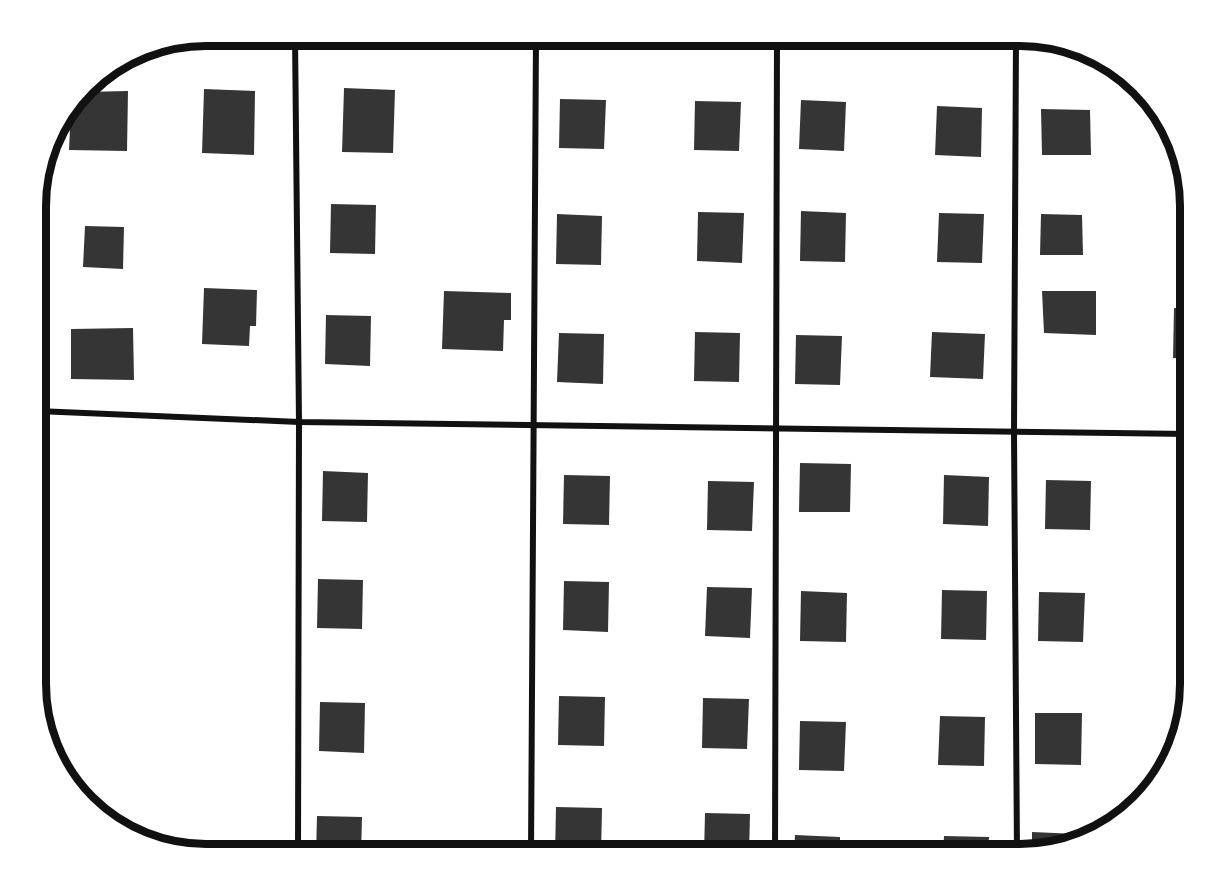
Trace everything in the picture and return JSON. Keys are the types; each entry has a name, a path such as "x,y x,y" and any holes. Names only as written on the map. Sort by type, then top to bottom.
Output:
{"street":[{"path":"295,47 299,422 298,844"},
{"path":"531,844 536,47"},
{"path":"775,844 777,47"},
{"path":"1016,47 1014,432 1017,844"},
{"path":"46,411 299,422 1179,434"}],"building":[{"path":"344,88 395,90 393,153 342,152"},
{"path":"204,89 255,91 254,155 202,153"},
{"path":"128,91 127,151 69,150 70,122 94,92"},
{"path":"560,99 606,100 604,149 559,148"},
{"path":"801,100 846,102 844,151 799,149"},
{"path":"695,101 741,102 739,151 694,150"},
{"path":"937,106 982,108 981,157 935,155"},
{"path":"1041,109 1090,110 1091,155 1042,155"},
{"path":"331,204 376,205 375,254 330,253"},
{"path":"801,211 846,213 845,262 800,261"},
{"path":"698,212 744,213 742,263 697,261"},
{"path":"939,213 984,214 982,263 937,262"},
{"path":"557,214 602,216 601,265 556,264"},
{"path":"1041,214 1082,215 1083,255 1040,255"},
{"path":"85,226 124,227 123,269 83,267"},
{"path":"204,288 257,290 256,326 250,326 249,346 202,344"},
{"path":"444,291 511,293 511,320 504,320 503,351 442,349"},
{"path":"1042,291 1096,291 1096,335 1044,333"},
{"path":"1174,308 1179,308 1179,358 1173,358"},
{"path":"326,315 371,316 370,366 325,364"},
{"path":"133,328 134,380 71,379 71,329"},
{"path":"695,332 740,333 739,382 694,381"},
{"path":"932,332 985,334 983,379 930,377"},
{"path":"559,333 604,334 603,384 557,382"},
{"path":"796,335 842,336 840,385 795,384"},
{"path":"800,463 851,464 850,512 799,512"},
{"path":"323,471 368,473 367,522 322,521"},
{"path":"564,475 610,476 609,525 563,524"},
{"path":"944,475 989,477 988,526 943,524"},
{"path":"1046,480 1091,481 1090,530 1045,529"},
{"path":"708,481 754,482 752,531 707,530"},
{"path":"318,579 363,580 362,629 317,628"},
{"path":"564,581 609,582 608,632 563,630"},
{"path":"707,587 752,588 750,638 705,636"},
{"path":"942,590 987,591 986,640 941,639"},
{"path":"801,591 847,593 846,642 800,641"},
{"path":"1039,592 1085,593 1083,642 1038,641"},
{"path":"559,696 605,697 604,746 558,745"},
{"path":"703,698 749,699 747,749 702,748"},
{"path":"320,702 365,703 364,753 319,751"},
{"path":"1035,713 1082,713 1081,765 1035,764"},
{"path":"940,716 985,717 984,766 938,765"},
{"path":"800,721 846,722 844,771 799,770"},
{"path":"556,807 602,808 601,844 555,844"},
{"path":"705,813 750,814 749,844 704,844"},
{"path":"317,816 362,817 361,844 316,844"},
{"path":"1032,832 1076,834 1051,841 1032,843"},
{"path":"795,835 840,837 840,844 795,844"},
{"path":"944,836 989,837 989,844 944,844"}]}
